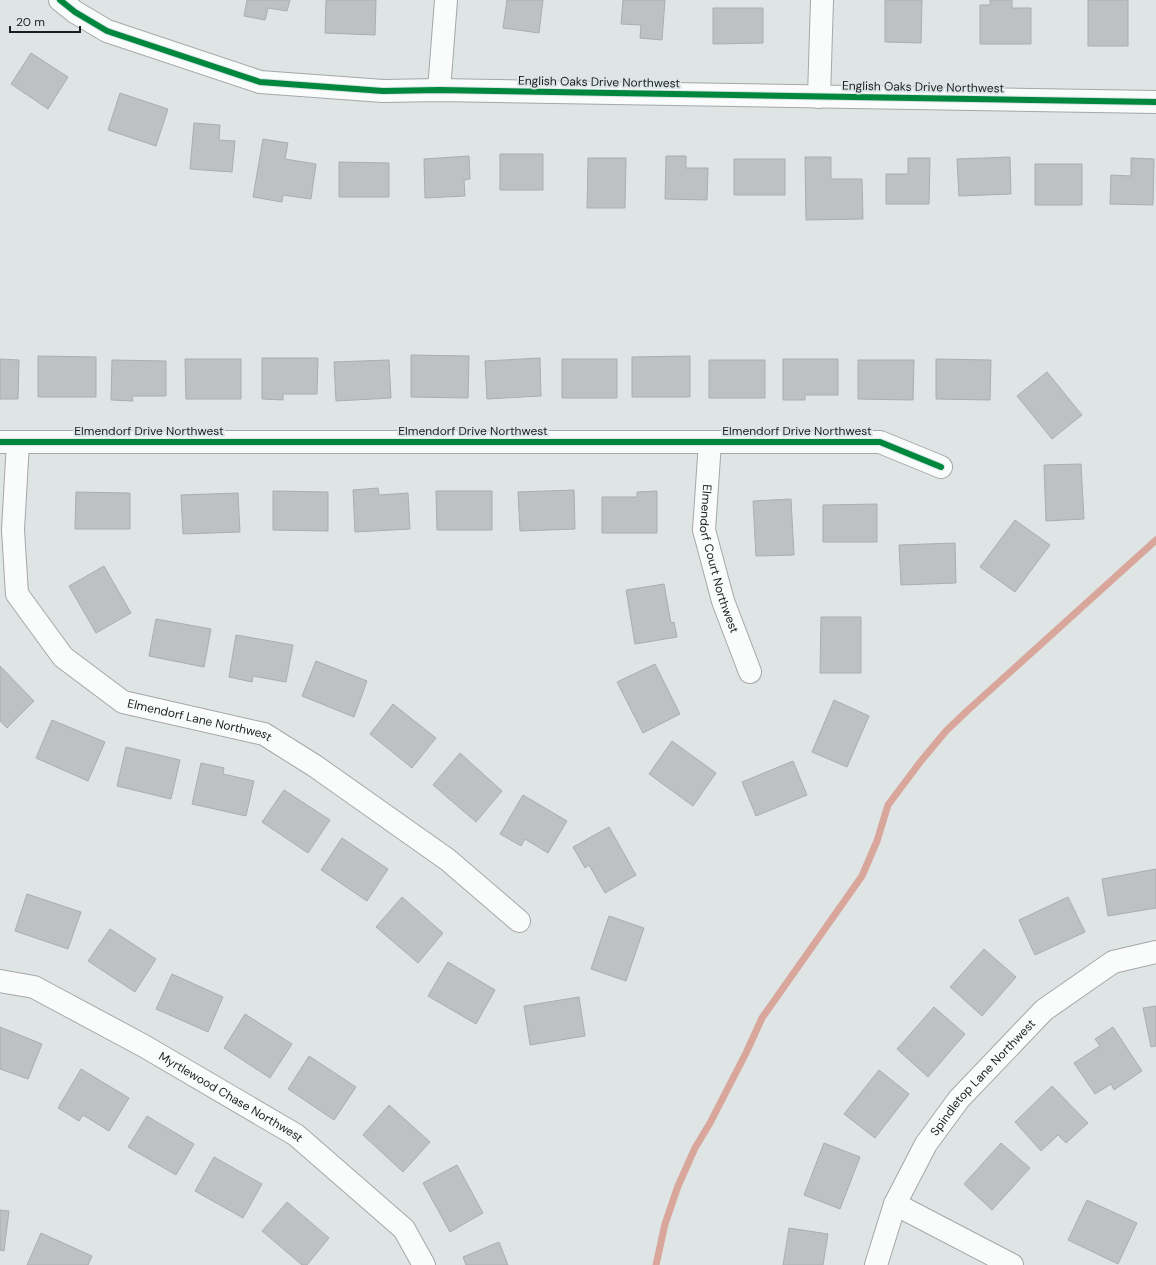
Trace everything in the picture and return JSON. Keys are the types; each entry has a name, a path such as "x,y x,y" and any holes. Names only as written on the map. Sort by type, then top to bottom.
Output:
{"street":[{"name":"English Oaks Drive Northwest","path":"60,0 75,12 107,31 260,82 383,91 439,90 1156,102"},
{"path":"439,90 446,0"},
{"path":"819,97 822,0"},
{"name":"Elmendorf Drive Northwest","path":"9,442 880,442 941,467"},
{"name":"Elmendorf Lane Northwest","path":"9,442 17,594 63,657 123,702 264,734 315,766 448,860 520,921"},
{"name":"Elmendorf Court Northwest","path":"710,442 704,530 723,601 750,672"},
{"name":"Spindletop Lane Northwest","path":"876,1265 895,1204 926,1144 959,1099 1044,1010 1113,962 1156,952"},
{"name":"Myrtlewood Chase Northwest","path":"0,981 34,987 144,1046 296,1135 404,1229 424,1265"},
{"path":"895,1204 1012,1265"}],"building":[{"path":"247,0 290,0 287,11 268,8 265,20 244,16"},
{"path":"326,0 376,0 375,35 325,33"},
{"path":"507,0 543,0 539,33 503,28"},
{"path":"623,0 665,0 662,40 640,38 641,25 621,24"},
{"path":"885,0 922,0 921,43 885,42"},
{"path":"990,0 1012,0 1012,8 1031,8 1031,44 980,44 980,5 990,5"},
{"path":"1088,0 1128,0 1128,46 1088,46"},
{"path":"713,8 763,8 763,43 713,44"},
{"path":"31,53 68,77 48,109 11,84"},
{"path":"120,93 168,109 156,146 108,130"},
{"path":"194,123 220,125 219,140 235,141 232,172 190,169"},
{"path":"263,139 288,143 285,159 316,164 311,199 283,195 282,202 253,197"},
{"path":"500,154 543,154 543,190 500,190"},
{"path":"469,156 470,179 464,180 465,196 425,198 424,159"},
{"path":"666,156 686,156 686,168 708,168 707,200 665,199"},
{"path":"805,157 831,157 831,179 862,179 863,219 806,220"},
{"path":"1010,157 1011,194 959,196 957,159"},
{"path":"588,158 626,158 625,208 587,208"},
{"path":"908,158 930,158 929,204 886,204 886,174 908,174"},
{"path":"1131,158 1154,159 1153,205 1110,204 1111,175 1131,176"},
{"path":"734,159 785,159 785,195 734,195"},
{"path":"339,162 389,163 389,197 339,197"},
{"path":"1035,164 1082,164 1082,205 1035,205"},
{"path":"411,355 469,356 468,398 411,397"},
{"path":"38,356 96,357 96,397 38,397"},
{"path":"690,356 690,397 632,397 632,357"},
{"path":"262,358 318,358 317,394 283,394 283,400 262,399"},
{"path":"540,358 541,396 487,399 485,361"},
{"path":"0,359 19,360 18,399 0,399"},
{"path":"185,359 241,359 241,399 186,399"},
{"path":"562,359 617,359 617,398 562,398"},
{"path":"783,359 838,359 838,395 805,395 805,400 783,400"},
{"path":"936,359 991,360 990,400 936,399"},
{"path":"112,360 166,361 166,396 132,396 133,401 111,400"},
{"path":"389,360 391,398 336,401 334,362"},
{"path":"709,360 765,360 765,398 709,398"},
{"path":"858,360 914,360 913,400 858,399"},
{"path":"1047,372 1082,415 1052,439 1017,396"},
{"path":"1081,464 1084,519 1046,521 1044,465"},
{"path":"378,488 379,495 408,493 410,529 355,532 353,490"},
{"path":"574,490 575,529 520,531 518,492"},
{"path":"273,491 328,492 328,531 273,530"},
{"path":"436,491 492,491 492,530 437,530"},
{"path":"657,491 657,533 602,533 602,497 637,497 637,492"},
{"path":"76,492 130,493 130,529 75,529"},
{"path":"238,493 240,532 183,534 181,495"},
{"path":"791,499 794,555 756,556 753,501"},
{"path":"877,504 877,542 823,542 823,505"},
{"path":"1015,520 1050,545 1015,592 980,567"},
{"path":"955,543 956,583 901,585 899,545"},
{"path":"104,566 131,613 96,633 69,586"},
{"path":"664,584 671,623 674,622 677,637 635,644 626,590"},
{"path":"821,617 861,617 861,673 820,673"},
{"path":"156,619 211,629 204,667 149,656"},
{"path":"236,635 293,645 286,682 253,676 252,682 229,677"},
{"path":"316,661 367,681 354,717 302,696"},
{"path":"655,664 680,714 643,733 617,682"},
{"path":"0,666 34,701 7,728 0,721"},
{"path":"834,700 869,716 847,767 812,752"},
{"path":"393,704 436,738 412,768 370,734"},
{"path":"52,720 105,742 88,781 36,758"},
{"path":"672,741 716,773 693,806 649,774"},
{"path":"126,747 180,760 171,799 117,786"},
{"path":"460,753 502,791 476,822 433,785"},
{"path":"793,761 807,795 756,816 742,782"},
{"path":"201,763 224,768 223,774 254,781 246,816 192,804"},
{"path":"284,790 330,820 308,853 262,822"},
{"path":"523,795 567,821 548,853 525,839 521,846 500,834"},
{"path":"609,827 636,875 605,893 589,865 585,868 573,847"},
{"path":"342,838 388,869 367,901 321,870"},
{"path":"1156,869 1156,908 1108,916 1102,879"},
{"path":"27,894 81,912 68,949 15,931"},
{"path":"402,897 443,933 418,963 376,927"},
{"path":"1068,897 1085,932 1035,955 1019,920"},
{"path":"609,916 644,928 626,981 591,969"},
{"path":"110,929 156,959 135,992 88,961"},
{"path":"984,949 1016,977 982,1016 950,987"},
{"path":"448,962 495,990 476,1024 428,996"},
{"path":"172,974 223,997 208,1032 156,1009"},
{"path":"579,997 585,1036 530,1045 524,1006"},
{"path":"1156,1006 1156,1046 1151,1047 1143,1008"},
{"path":"934,1007 965,1034 928,1077 897,1049"},
{"path":"245,1014 292,1044 270,1078 224,1048"},
{"path":"0,1027 42,1044 28,1079 0,1069"},
{"path":"1113,1027 1142,1071 1114,1090 1111,1084 1095,1094 1074,1063 1100,1046 1095,1039"},
{"path":"309,1056 356,1087 334,1120 288,1089"},
{"path":"81,1069 129,1098 109,1131 83,1115 79,1121 58,1108"},
{"path":"879,1070 909,1094 875,1138 844,1114"},
{"path":"1052,1086 1088,1123 1066,1143 1058,1135 1041,1151 1015,1122"},
{"path":"389,1105 430,1142 403,1172 363,1135"},
{"path":"147,1116 194,1144 176,1175 128,1147"},
{"path":"824,1143 860,1157 840,1209 804,1195"},
{"path":"1001,1143 1030,1168 992,1210 964,1184"},
{"path":"214,1157 262,1184 243,1218 195,1191"},
{"path":"457,1165 483,1213 450,1232 423,1183"},
{"path":"1087,1200 1137,1223 1118,1264 1068,1240"},
{"path":"287,1202 329,1238 307,1265 302,1265 262,1231"},
{"path":"0,1210 9,1211 4,1251 0,1250"},
{"path":"789,1228 828,1234 823,1265 783,1265"},
{"path":"41,1233 92,1256 88,1265 27,1265"},
{"path":"499,1242 508,1265 466,1265 463,1257"}],"waterway":[{"path":"656,1265 665,1224 678,1186 695,1148 710,1123 762,1018 862,876 877,841 888,805 946,731 1156,540"}],"cycle path":[{"path":"60,0 75,12 107,31 260,82 383,91 439,90 1156,102"},
{"path":"0,442 880,442 941,467"}]}
